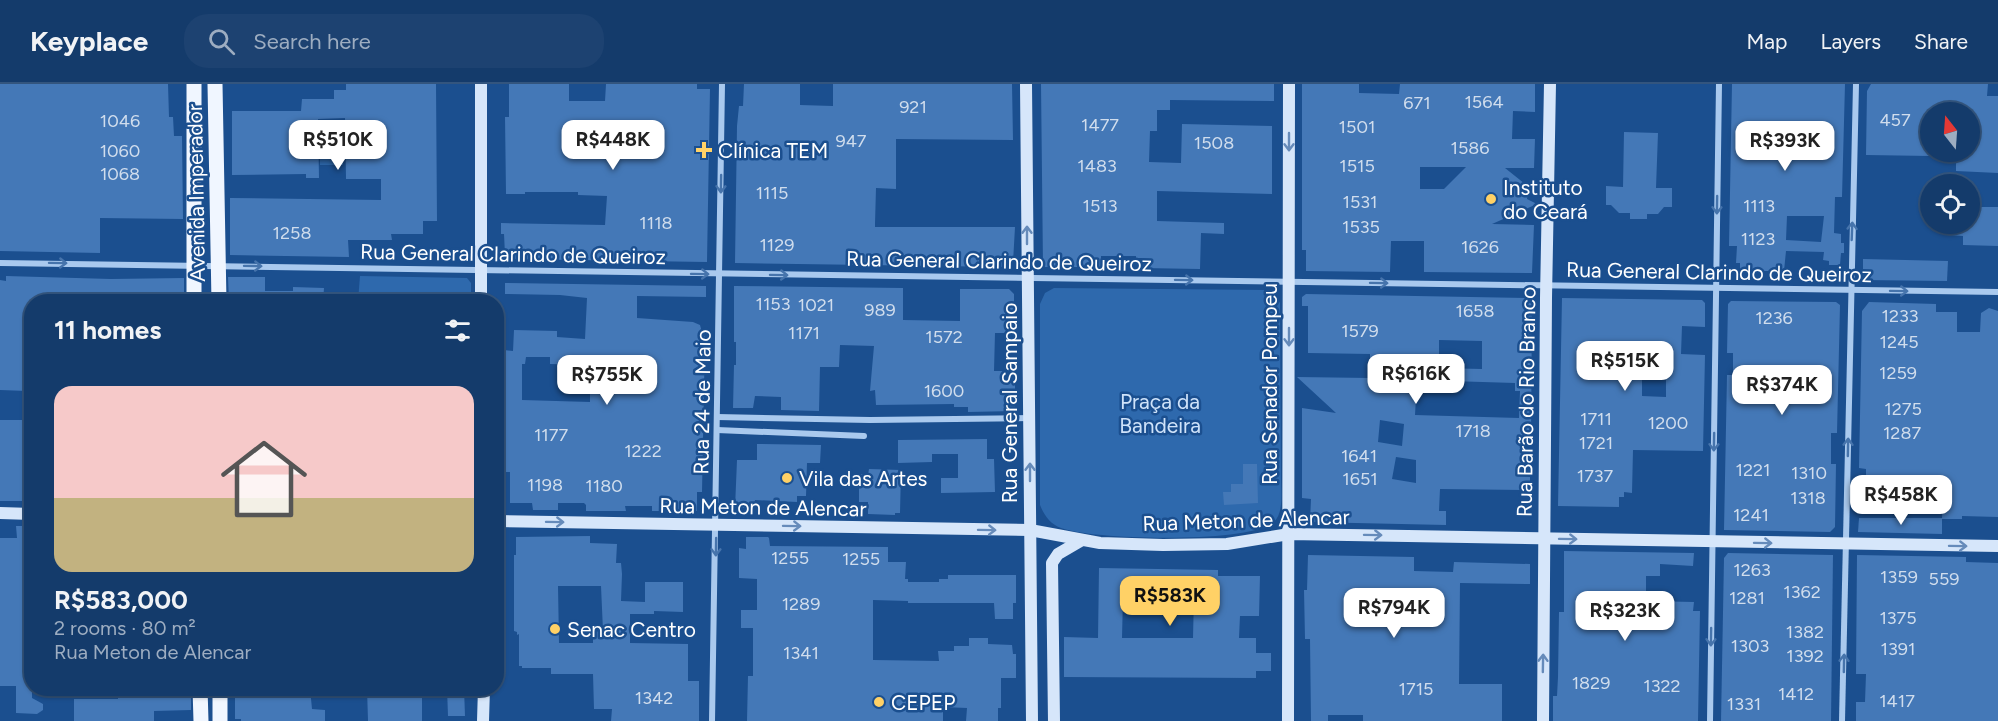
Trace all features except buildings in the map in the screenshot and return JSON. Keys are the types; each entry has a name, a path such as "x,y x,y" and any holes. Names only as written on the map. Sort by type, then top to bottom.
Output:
{"main road":[{"name":"Avenida Imperador","path":"194,84 195,294"},
{"name":"Avenida Imperador","path":"215,84 219,294"},
{"path":"200,696 201,721"},
{"path":"220,696 220,721"}],"street":[{"path":"481,294 482,84"},
{"name":"Rua 24 de Maio","path":"712,721 723,84"},
{"name":"Rua General Sampaio","path":"1026,84 1032,721"},
{"name":"Rua Senador Pompeu","path":"1288,721 1289,84"},
{"name":"Rua Barão do Rio Branco","path":"1543,721 1550,84"},
{"path":"1710,721 1719,84"},
{"path":"1842,721 1856,84"},
{"name":"Rua General Clarindo de Queiroz","path":"0,263 1998,292"},
{"path":"717,417 870,420 1030,418"},
{"path":"717,430 864,436"},
{"path":"0,513 24,514"},
{"name":"Rua Meton de Alencar","path":"504,521 1030,530 1100,543 1163,545 1227,544 1289,534 1998,546"},
{"path":"1054,721 1052,563 1058,554 1082,540"},
{"path":"483,721 484,696"}],"green space":[{"path":"320,122 343,122 343,165 320,165"},
{"path":"360,276 467,278 471,283 471,294 359,294"},
{"name":"Praça da Bandeira","path":"1054,288 1267,290 1274,293 1280,303 1281,507 1274,522 1259,529 1235,534 1170,538 1078,532 1061,528 1048,519 1040,505 1040,304 1045,293"}],"place":[{"name":"Clínica TEM","path":"704,150"},
{"name":"Instituto do Ceará","path":"1491,199"},
{"name":"Vila das Artes","path":"787,478"},
{"name":"Senac Centro","path":"555,629"},
{"name":"CEPEP","path":"879,702"}]}
